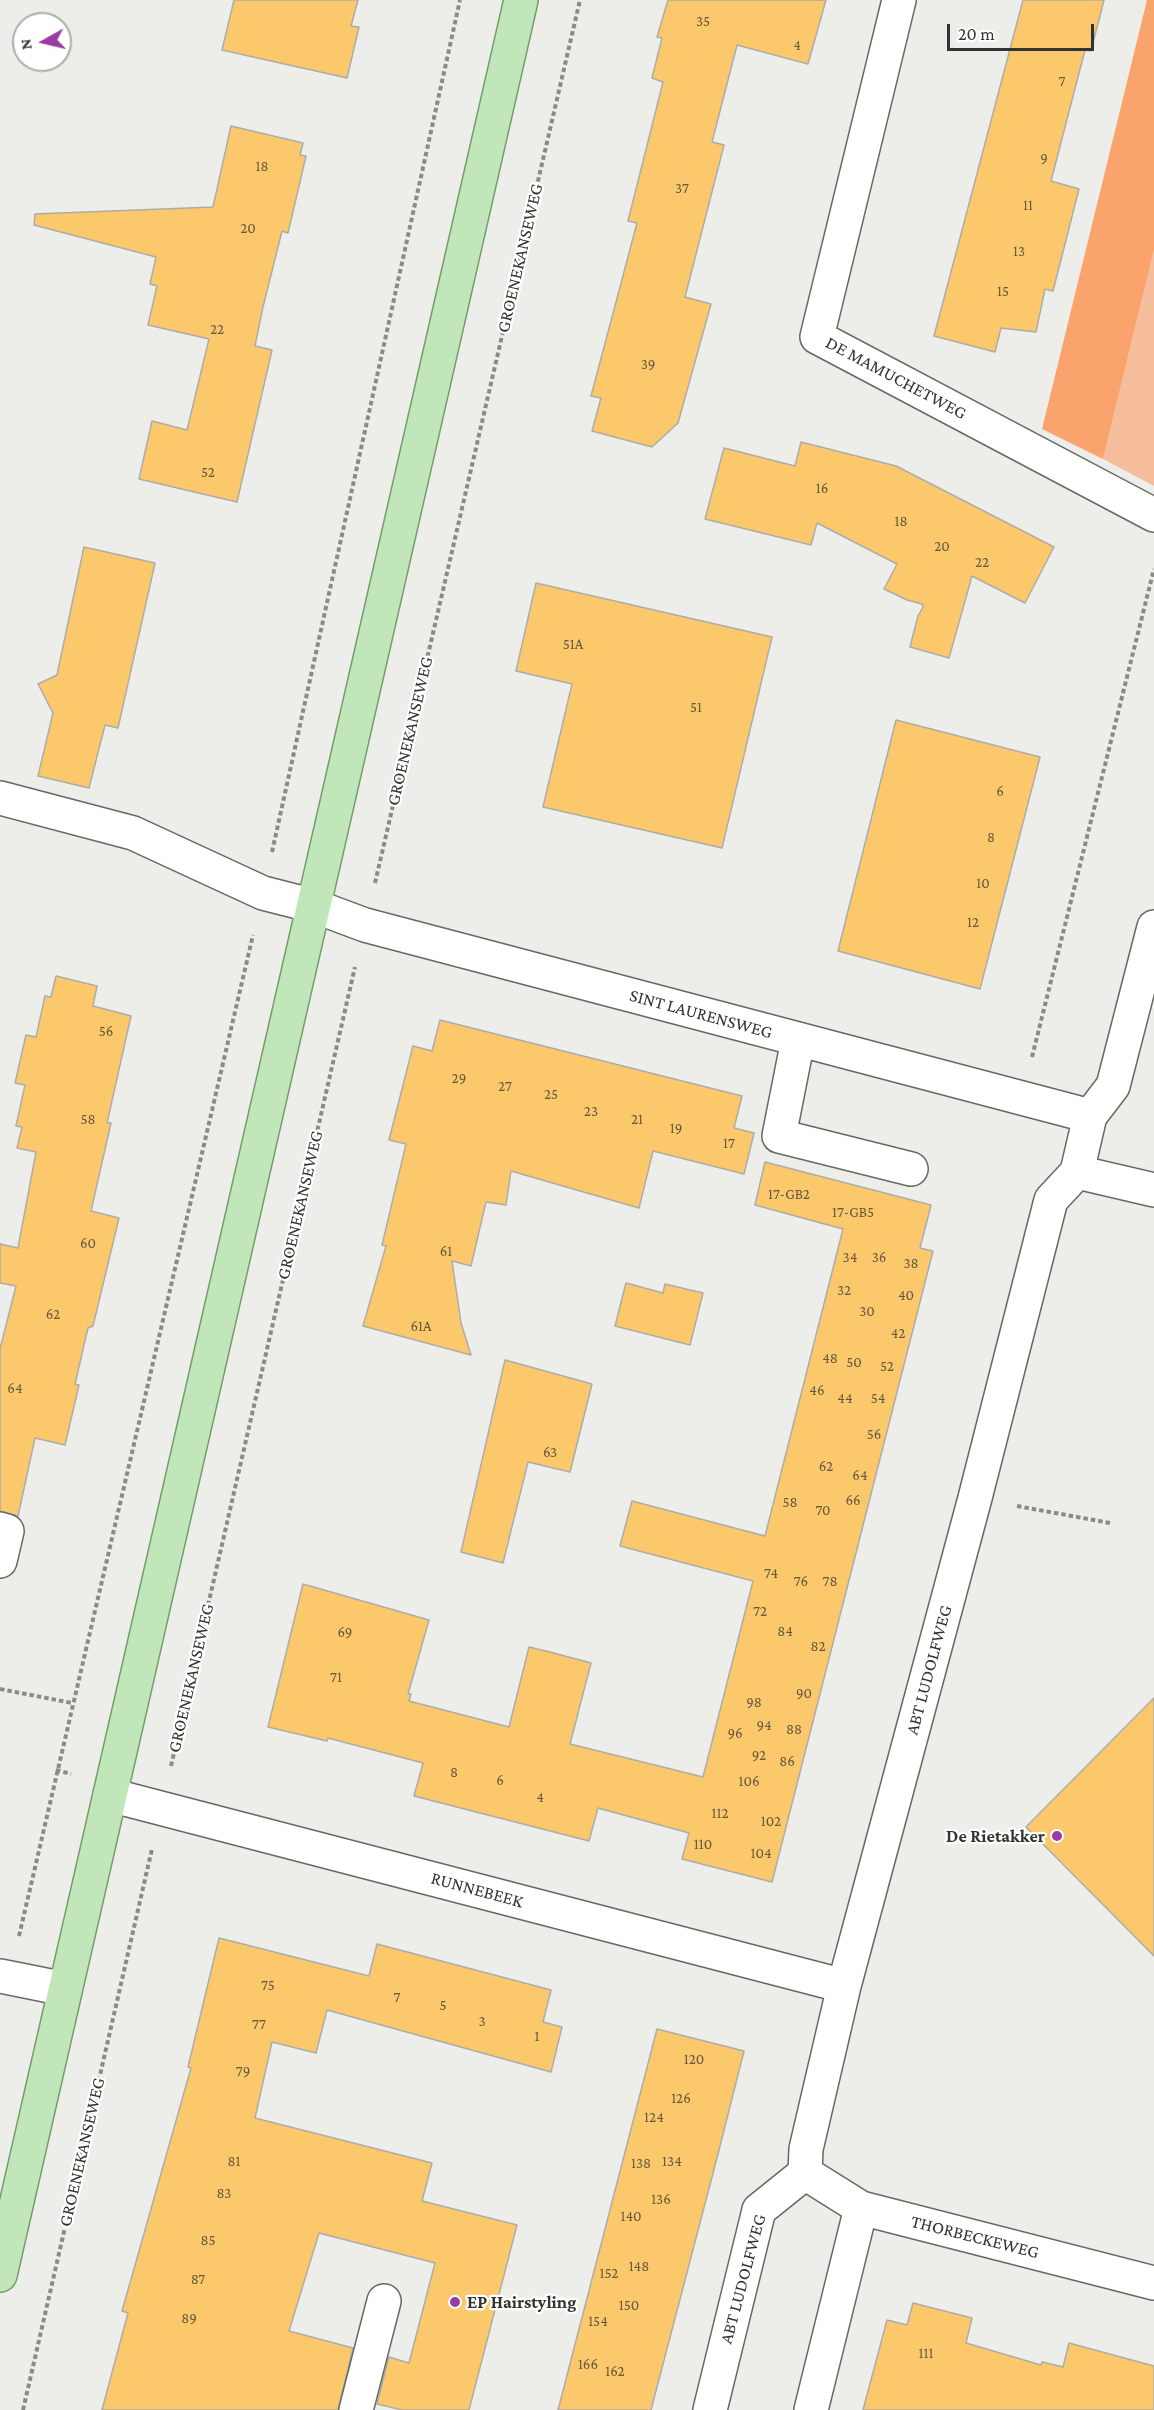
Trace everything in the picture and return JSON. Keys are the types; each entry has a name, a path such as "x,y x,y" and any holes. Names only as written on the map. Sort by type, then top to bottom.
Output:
{"main road":[{"path":"0,2276 521,0"}],"street":[{"name":"DE MAMUCHETWEG","path":"899,0 817,337 1154,515"},
{"name":"SINT LAURENSWEG","path":"0,798 133,833 262,893 314,906 365,925 1090,1116"},
{"name":"ABT LUDOLFWEG","path":"710,2410 759,2210 805,2173 806,2149 844,1986 975,1498 1051,1200 1077,1172 1090,1116 1113,1086 1154,927"},
{"path":"798,1040 779,1136 911,1169"},
{"path":"1077,1172 1154,1190"},
{"path":"0,1529 7,1531 0,1561"},
{"name":"RUNNEBEEK","path":"110,1795 844,1986"},
{"path":"5,1977 65,1989"},
{"name":"THORBECKEWEG","path":"805,2173 861,2208 1154,2283"},
{"path":"811,2410 861,2208"},
{"path":"356,2410 384,2301"}],"path":[{"path":"5,1977 72,1703 262,893 460,0"},
{"name":"GROENEKANSEWEG","path":"23,2410 580,0"},
{"path":"1022,1099 1154,569"},
{"path":"975,1498 1110,1523"},
{"path":"0,1689 72,1703"}],"shaded area":[{"path":"1147,0 1154,0 1154,250 1103,459 1042,429"},
{"path":"1154,250 1154,486 1103,459"}],"building":[{"path":"234,0 358,0 351,26 359,27 347,78 222,50"},
{"path":"668,0 826,0 808,64 737,45 712,142 724,145 685,297 711,304 678,423 652,447 592,431 601,398 591,396 637,223 628,221 663,82 652,78 662,38 657,37"},
{"path":"1023,0 1104,0 1091,51 1085,50 1051,181 1079,189 1053,291 1045,289 1036,332 1001,328 995,352 934,336"},
{"path":"231,126 303,143 300,155 306,156 288,233 282,231 255,346 272,350 237,502 139,479 152,421 187,430 209,339 148,325 157,286 150,284 156,257 34,225 35,214 213,207"},
{"path":"801,442 896,466 1054,547 1025,603 972,576 949,658 910,647 918,616 923,607 922,604 884,589 897,564 817,523 811,545 705,519 724,448 795,466"},
{"path":"84,547 155,563 118,728 105,725 89,788 38,776 53,713 38,684 57,675"},
{"path":"536,583 772,637 722,848 543,807 572,684 516,671"},
{"path":"896,720 1040,757 980,989 838,951"},
{"path":"56,976 97,986 93,1006 131,1016 107,1123 111,1123 91,1211 119,1218 93,1326 88,1328 75,1384 79,1385 65,1445 35,1438 18,1516 0,1511 0,1349 16,1286 0,1283 0,1244 18,1248 36,1152 17,1148 22,1127 16,1126 25,1085 15,1083 26,1035 36,1037 45,996 51,997"},
{"path":"440,1020 742,1096 734,1128 754,1133 744,1174 653,1151 639,1208 511,1171 506,1205 486,1202 471,1266 452,1261 461,1323 471,1355 363,1326 386,1246 382,1245 406,1144 389,1140 413,1046 432,1051"},
{"path":"765,1162 931,1205 920,1248 933,1251 772,1882 682,1859 689,1833 598,1808 589,1841 414,1796 423,1763 328,1738 327,1741 268,1727 303,1584 429,1620 408,1694 411,1694 409,1701 509,1727 529,1647 546,1651 591,1663 570,1744 703,1777 753,1581 620,1546 632,1501 765,1536 843,1229 755,1205"},
{"path":"626,1283 663,1293 665,1284 703,1293 690,1345 615,1326"},
{"path":"505,1360 592,1384 570,1472 528,1462 503,1563 461,1552"},
{"path":"1154,1698 1154,1956 1026,1827"},
{"path":"219,1938 369,1976 377,1944 551,1990 543,2022 562,2027 551,2072 327,2010 316,2053 272,2042 255,2118 432,2163 422,2201 517,2225 469,2410 402,2410 377,2404 389,2357 409,2363 435,2263 319,2233 289,2331 353,2348 338,2410 102,2410 128,2313 122,2311 191,2068 188,2067"},
{"path":"657,2029 744,2051 718,2154 651,2410 558,2410"},
{"path":"913,2303 972,2318 966,2343 1041,2365 1042,2362 1063,2367 1069,2343 1154,2366 1154,2410 863,2410 887,2320 907,2325"}],"place":[{"name":"De Rietakker","path":"1057,1836"},
{"name":"EP Hairstyling","path":"455,2302"}]}
